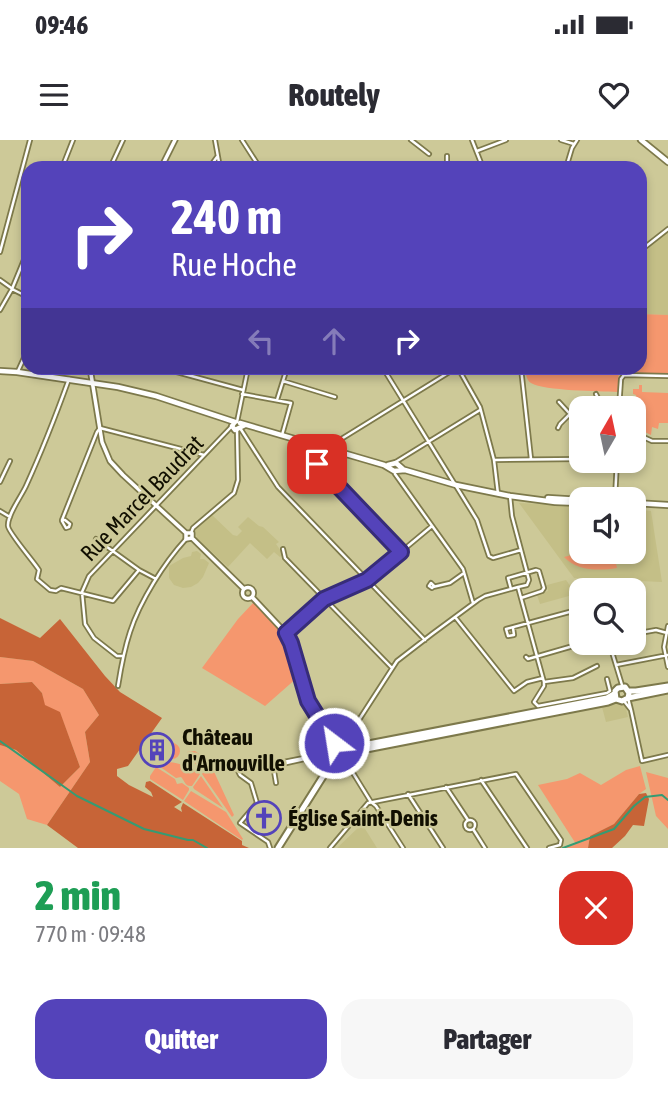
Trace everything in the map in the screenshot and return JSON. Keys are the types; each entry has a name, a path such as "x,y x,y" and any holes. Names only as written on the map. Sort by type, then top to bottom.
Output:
{"main road":[{"path":"641,140 668,162"},
{"path":"0,373 21,372"},
{"path":"40,375 160,397 227,418 238,426 282,435 456,485 510,496 569,500"},
{"path":"646,504 668,505"},
{"path":"347,751 339,742 334,743 327,753 338,761 347,751 608,702 615,696 618,688 626,695"},
{"path":"615,696 668,688"},
{"path":"278,848 334,759"}],"street":[{"path":"24,161 30,140"},
{"path":"65,161 74,140"},
{"path":"113,161 123,140"},
{"path":"164,161 175,140"},
{"path":"215,140 219,161"},
{"path":"242,140 256,161"},
{"path":"411,140 429,154"},
{"path":"472,140 481,161"},
{"path":"477,151 506,140"},
{"path":"561,140 574,144"},
{"path":"567,161 577,140"},
{"path":"447,156 447,161"},
{"path":"213,161 218,157"},
{"path":"0,252 21,174"},
{"path":"647,246 668,229"},
{"path":"0,310 21,267"},
{"path":"0,280 21,294"},
{"path":"18,372 21,365"},
{"path":"91,375 104,450 110,461 188,533"},
{"path":"186,375 291,403 282,435"},
{"path":"244,589 185,537 236,488 238,426 247,375"},
{"path":"277,400 285,375"},
{"path":"389,375 477,520 489,556 493,558 521,550"},
{"path":"330,450 334,443 445,375"},
{"path":"461,375 480,410 494,460 498,494"},
{"path":"522,375 531,460"},
{"path":"620,396 621,379 624,375 668,376"},
{"path":"69,379 39,456 10,517 9,532 39,570 37,579 50,590 61,588 113,601 139,569"},
{"path":"283,381 335,397"},
{"path":"559,402 569,413"},
{"path":"473,603 465,573 395,474 395,466 429,441 480,410"},
{"path":"558,428 569,415"},
{"path":"238,426 278,487 425,640"},
{"name":"Rue Marcel Baudrat","path":"122,656 117,656 90,634 84,618 82,592 89,576 204,455 238,426"},
{"path":"100,428 204,455"},
{"path":"62,520 100,428"},
{"path":"646,438 668,441"},
{"path":"301,441 300,447 401,552"},
{"path":"494,460 569,459"},
{"path":"0,482 10,461"},
{"path":"0,469 5,472"},
{"path":"403,848 371,802 347,751 392,668 404,656 473,603 485,596 528,583 510,496"},
{"path":"0,511 10,517"},
{"path":"286,633 324,599 367,580 432,526"},
{"path":"96,538 156,579"},
{"path":"118,685 122,656 134,621 169,559 189,539"},
{"path":"283,549 285,558 392,668"},
{"path":"511,589 508,578 539,571 544,588 521,598"},
{"path":"433,587 450,583 465,573"},
{"path":"518,587 544,680 544,686 534,702 538,706 607,693 610,691 607,679"},
{"path":"244,589 252,589 252,597"},
{"path":"244,589 244,597 252,597"},
{"path":"252,597 286,633 308,701 334,743"},
{"path":"513,628 569,612"},
{"path":"455,617 514,691 527,682 573,678 597,666"},
{"path":"668,626 664,643 668,667"},
{"path":"646,632 656,630 667,633"},
{"path":"526,657 537,657 569,647"},
{"path":"613,655 631,710 642,761 668,755"},
{"path":"616,665 667,655"},
{"path":"270,848 268,842 240,823 257,803 251,783 238,771 327,753"},
{"path":"273,764 276,783"},
{"path":"330,848 368,803 516,774 561,839 560,845 549,848"},
{"path":"481,780 527,848"},
{"path":"446,787 468,820 474,822 473,829 485,848"},
{"path":"408,794 443,848"},
{"path":"468,820 465,828 470,831 473,829"}],"shaded area":[{"path":"668,232 668,315 647,314 647,249"},
{"path":"647,314 668,315 668,374 647,373"},
{"path":"619,375 618,392 538,386 531,383 526,376"},
{"path":"639,385 642,385 642,392 668,393 668,423 659,423 658,429 652,427 651,435 646,432 646,396 633,394 633,389 639,389"},
{"path":"519,503 569,505 569,564 646,564 646,510 651,511 662,582 646,581 646,578 574,578"},
{"path":"212,515 237,536 242,531 238,527 248,517 279,542 276,544 283,554 280,557 274,552 267,559 250,543 228,567 197,538 195,530"},
{"path":"197,551 201,554 200,559 209,563 203,577 191,587 174,585 169,578 169,566"},
{"path":"573,564 616,564 617,568 589,569"},
{"path":"566,580 569,584 569,596 540,604 537,595 548,591 547,585"},
{"path":"254,602 286,637 298,677 265,706 202,668"},
{"path":"0,618 40,638 60,619 120,692 162,718 128,766 117,769 117,776 153,797 145,787 146,782 150,781 182,802 174,807 182,812 183,803 249,848 78,848 47,825 90,762 85,732 99,715 83,689 33,661 0,657"},
{"path":"0,657 33,661 83,689 99,715 85,732 90,762 47,825 27,819 19,794 0,781 0,745 16,750 60,787 80,767 60,713 44,705 42,693 32,682 0,684"},
{"path":"32,682 42,693 45,705 60,712 80,767 60,787 16,750 0,745 0,684"},
{"path":"625,704 628,717 606,722 602,707"},
{"path":"169,743 175,743 180,751 178,757 169,759 164,754 164,748"},
{"path":"195,751 209,761 201,772 187,752"},
{"path":"164,762 183,765 200,774 192,786 188,786 181,777 176,778 159,766"},
{"path":"210,763 234,815 232,817 202,774"},
{"path":"640,766 646,789 614,824 590,836 588,848 565,848 576,844 538,785 567,779 580,773 601,785 626,770"},
{"path":"156,767 175,779 177,784 182,783 189,788 183,800 150,779"},
{"path":"646,772 668,778 668,829 656,816"},
{"path":"201,776 223,808 194,789"},
{"path":"191,791 226,812 243,839 184,801"},
{"path":"646,793 649,799 644,826 633,825 612,848 588,848 590,836 614,824 639,794"},
{"path":"362,824 377,848 337,848"}],"waterway":[{"path":"0,741 77,796 144,829 193,840 207,848"},
{"path":"563,848 614,829 645,797 662,795 668,800"}],"place":[{"name":"Château d'Arnouville","path":"157,750"},
{"name":"Église Saint-Denis","path":"264,818"}],"route":[{"path":"317,464 401,552 367,580 324,599 286,633 308,701 334,743"}]}
